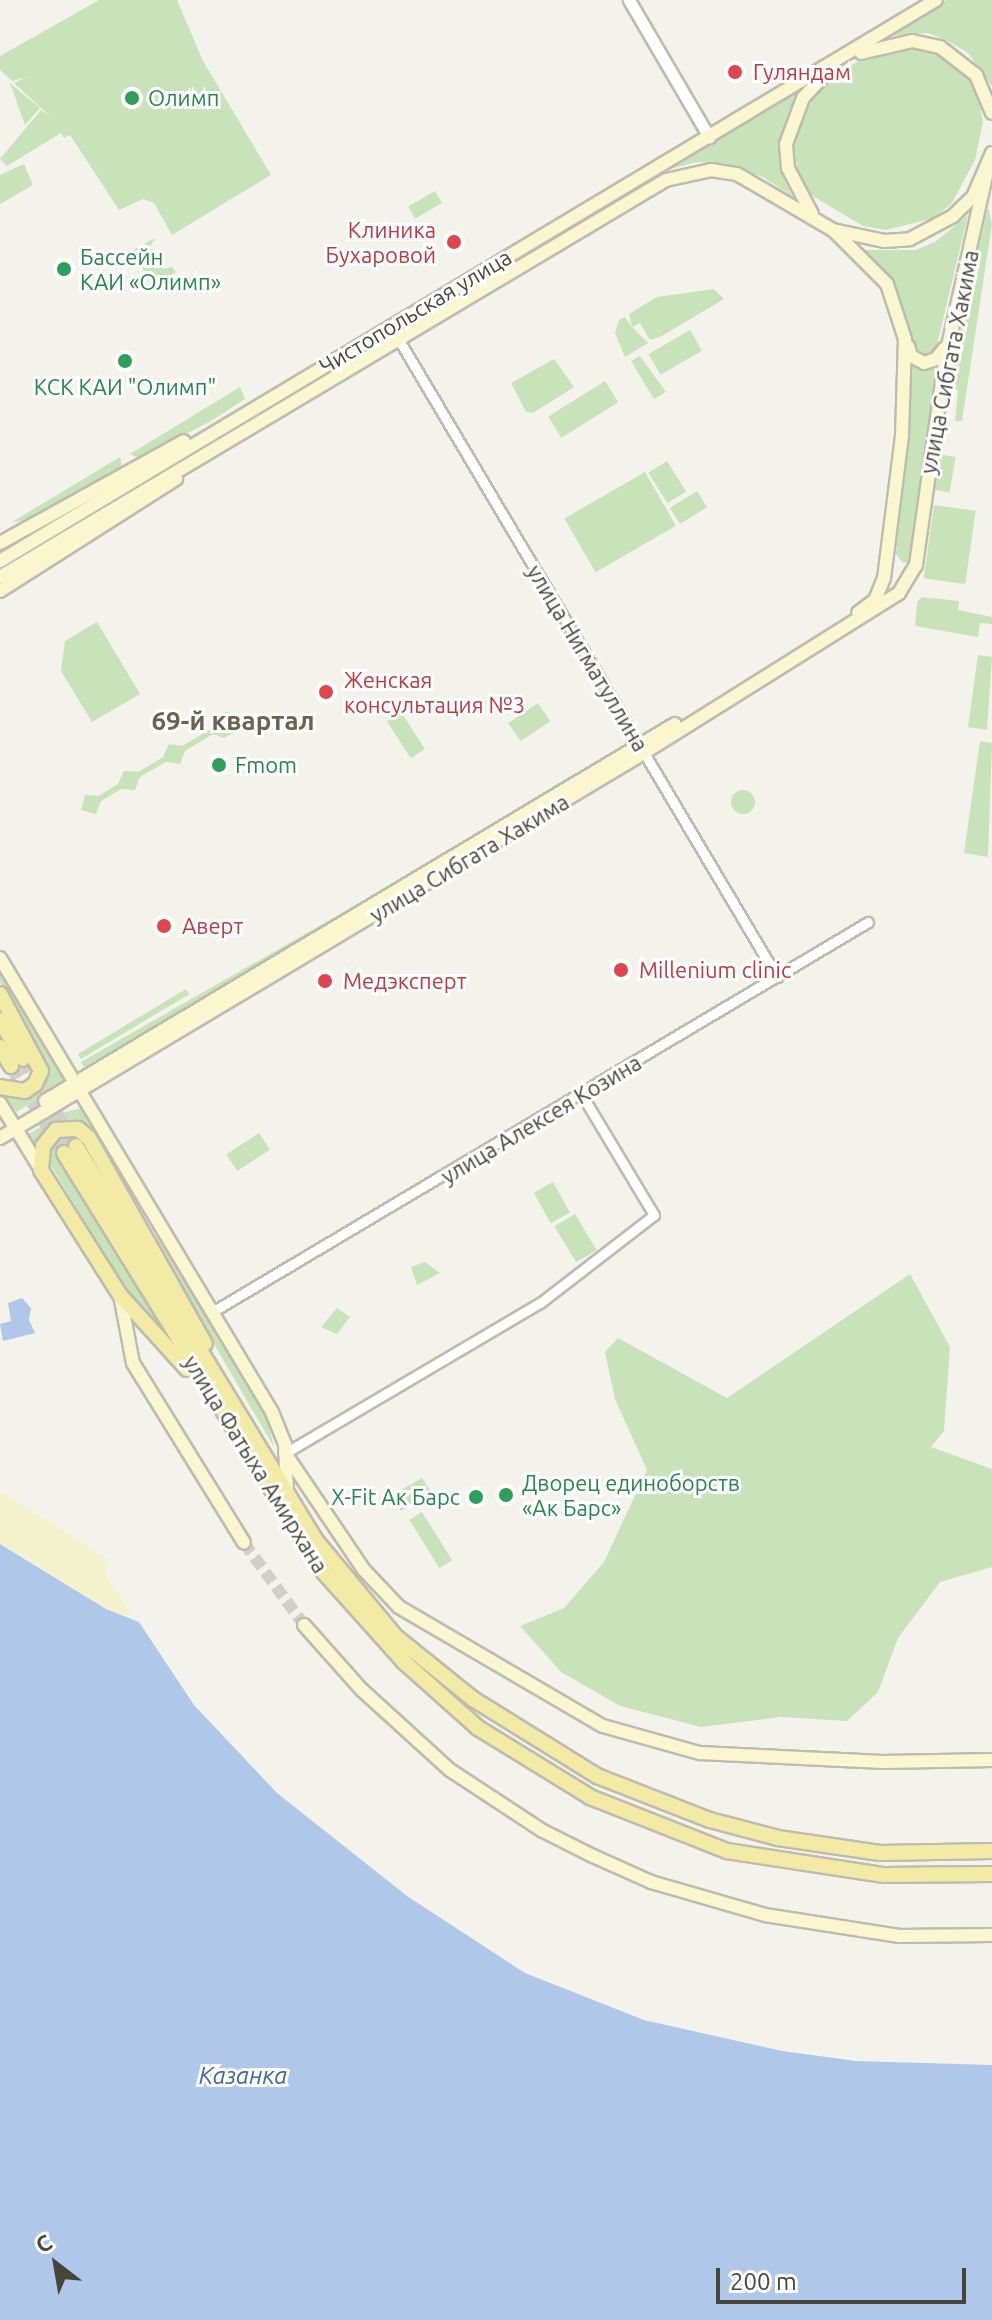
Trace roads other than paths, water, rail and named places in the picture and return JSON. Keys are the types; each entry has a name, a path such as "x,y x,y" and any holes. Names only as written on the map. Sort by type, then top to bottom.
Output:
{"main road":[{"name":"Чистопольская улица","path":"0,561 850,56 936,0"},
{"name":"Чистопольская улица","path":"850,56 912,41 940,47 976,75 992,113"},
{"name":"Чистопольская улица","path":"813,216 788,168 786,144 803,98 833,66"},
{"name":"Чистопольская улица","path":"0,577 666,180 688,172 737,174 833,230 884,241 933,230 973,197 992,153"},
{"name":"улица Сибгата Хакима","path":"0,1138 9,1126 881,608 905,585 917,557 951,335 988,167"},
{"name":"улица Сибгата Хакима","path":"642,749 868,607 881,590 902,436 905,339 887,284 833,230"},
{"path":"905,339 917,362 931,362 951,335"},
{"path":"0,543 115,475 228,423"},
{"path":"0,591 169,485 184,467"},
{"path":"889,546 900,570 908,570 917,557"},
{"path":"0,958 161,1232 272,1412 285,1453 287,1498"},
{"path":"0,994 41,1071 25,1091 0,1087"},
{"path":"0,1020 17,1062 0,1047"},
{"path":"0,1103 9,1126 41,1170 120,1295 211,1396"},
{"path":"41,1170 47,1137 60,1128 78,1129 89,1138 195,1321 238,1414"},
{"name":"улица Фатыха Амирхана","path":"992,1851 880,1853 802,1843 710,1820 597,1776 511,1726 395,1636 340,1573 287,1498 238,1414 70,1150 211,1396 295,1533 353,1608 437,1693 533,1765 653,1825 727,1851 884,1875 992,1874"},
{"path":"133,1216 161,1232"},
{"path":"120,1295 133,1363 244,1543"},
{"path":"285,1453 364,1570 399,1607 603,1726 700,1753 883,1762 992,1760"},
{"path":"304,1625 362,1690 450,1770 593,1856 651,1882 765,1915 899,1936 992,1935"}],"street":[{"path":"629,0 709,137"},
{"name":"улица Нигматуллина","path":"399,340 777,977"},
{"name":"улица Алексея Козина","path":"212,1312 582,1095 868,922"},
{"path":"285,1453 540,1303 654,1215 582,1095"}],"water":[{"path":"22,1298 31,1308 29,1320 35,1333 3,1341 0,1324 11,1321 8,1303"},
{"name":"Казанка","path":"0,1544 106,1609 139,1622 194,1705 277,1793 407,1896 525,1973 644,2020 782,2051 856,2061 992,2065 992,2320 0,2320"}],"tunnel":[{"path":"23,1059 76,1146"},
{"path":"11,1066 64,1153"},
{"path":"244,1543 304,1625"}],"place":[{"name":"Гуляндам","path":"735,72"},
{"name":"Олимп","path":"132,98"},
{"name":"Клиника Бухаровой","path":"454,242"},
{"name":"Бассейн КАИ «Олимп»","path":"64,269"},
{"name":"КСК КАИ \"Олимп\"","path":"125,361"},
{"name":"Женская консультация №3","path":"326,692"},
{"name":"Fmom","path":"219,765"},
{"name":"Аверт","path":"164,926"},
{"name":"Millenium clinic","path":"621,970"},
{"name":"Медэксперт","path":"325,981"},
{"name":"Дворец единоборств «Ак Барс»","path":"506,1495"},
{"name":"X-Fit Ак Барс","path":"476,1497"}],"district":[{"name":"69-й квартал","path":"233,721"}]}
